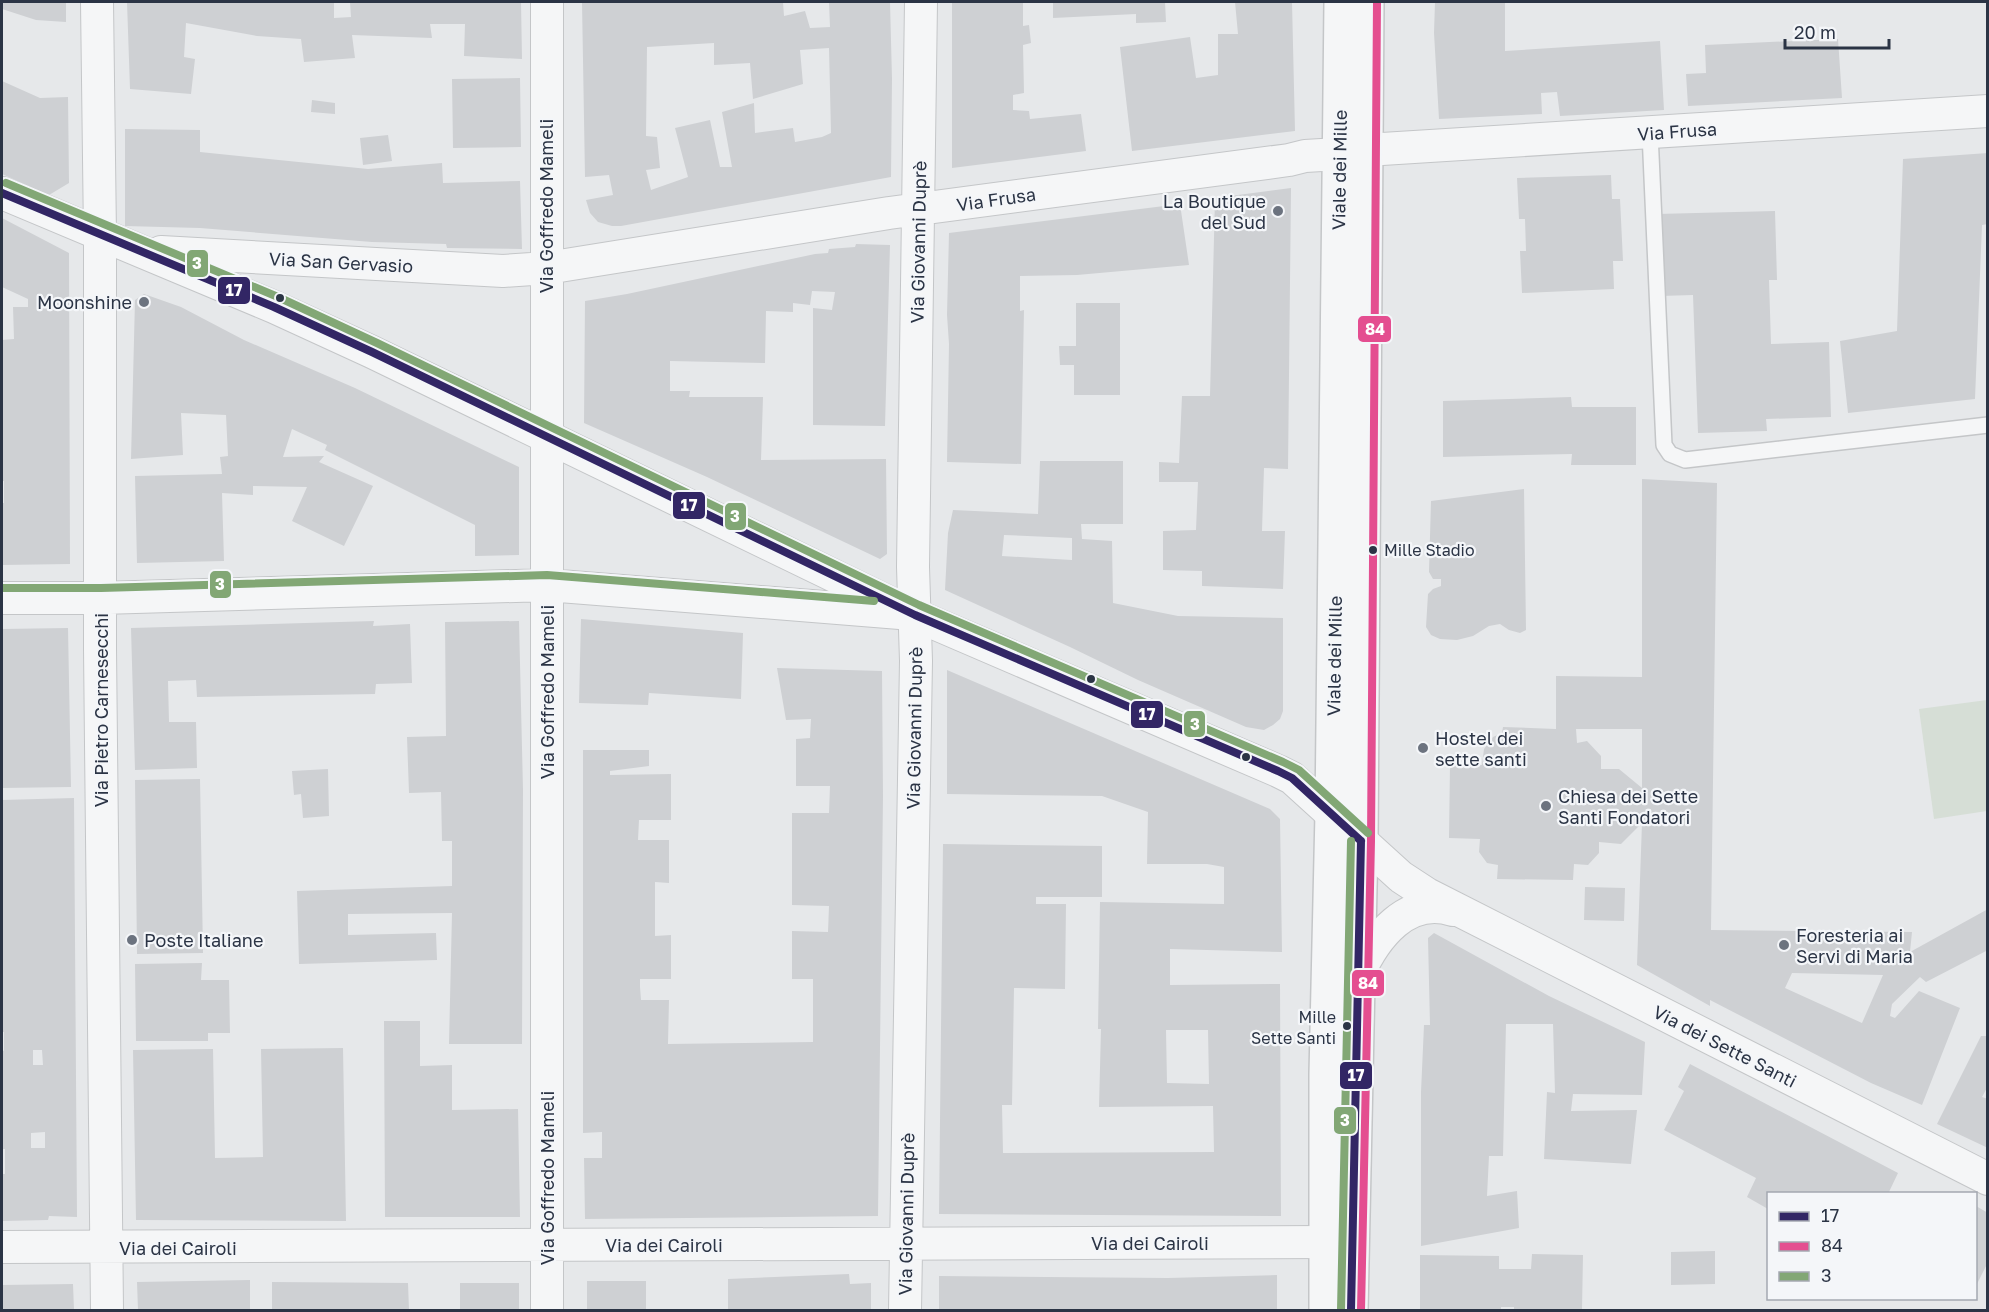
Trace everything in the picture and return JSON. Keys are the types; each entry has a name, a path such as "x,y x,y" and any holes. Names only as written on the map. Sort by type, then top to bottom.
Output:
{"street":[{"name":"Via Pietro Carnesecchi","path":"97,2 107,1311"},
{"name":"Via Goffredo Mameli","path":"547,2 547,1311"},
{"name":"Via Giovanni Duprè","path":"905,1311 921,2"},
{"name":"Viale dei Mille","path":"1341,2 1353,152 1361,841 1351,1311"},
{"name":"Viale dei Mille","path":"1326,1311 1326,1074 1332,813 1353,152 1367,2"},
{"name":"Via Frusa","path":"547,268 918,209 1305,156 1988,111"},
{"name":"Via San Gervasio","path":"2,193 274,307 546,437"},
{"name":"Via San Gervasio","path":"135,250 503,271 547,268"},
{"name":"Via dei Sette Santi","path":"546,437 915,615 1293,778 1401,877 1427,894 1988,1179"},
{"name":"Via dei Sette Santi","path":"2,598 101,598 547,585 915,615"},
{"name":"Via dei Sette Santi","path":"1358,975 1376,942 1391,926 1413,912 1435,906 1462,913"},
{"name":"Via dei Cairoli","path":"2,1247 1327,1242"}],"lane":[{"path":"1650,133 1664,445 1670,454 1685,460 1988,425"}],"shaded area":[{"path":"1987,700 1987,811 1934,819 1919,709"}],"building":[{"path":"2,2 66,2 66,22 36,20 2,9"},
{"path":"127,2 334,2 334,18 351,17 350,2 521,2 522,59 464,56 465,24 430,24 432,38 352,35 355,58 304,62 301,39 257,36 186,23 184,57 195,59 191,94 130,89"},
{"path":"582,2 783,2 784,16 805,11 810,28 830,27 829,2 890,2 891,177 612,226 598,222 590,213 586,200 613,195 609,175 585,177","holes":["714,43 714,65 750,63 753,99 803,84 800,50 829,48 831,133 795,142 793,128 755,133 754,103 722,112 732,167 720,167 710,120 675,128 688,177 651,190 646,170 660,168 657,137 646,136 647,47"]},
{"path":"952,2 1023,2 1023,26 1029,25 1031,43 1023,45 1024,93 1013,95 1013,110 1029,111 1030,119 1081,114 1086,151 952,168"},
{"path":"1053,2 1165,2 1166,22 1136,23 1136,14 1053,18"},
{"path":"1235,2 1292,2 1295,131 1132,151 1120,47 1190,37 1196,78 1218,75 1218,34 1238,34"},
{"path":"1435,2 1505,2 1505,51 1660,41 1664,110 1560,116 1557,92 1541,93 1542,114 1439,119 1434,33"},
{"path":"1838,39 1842,98 1688,106 1686,74 1706,73 1705,45"},
{"path":"520,78 521,147 453,148 452,79"},
{"path":"2,81 40,98 68,97 69,183 49,195 2,174"},
{"path":"312,100 335,103 335,114 311,112"},
{"path":"125,129 200,130 200,152 368,169 442,163 443,183 520,181 522,249 447,248 446,244 372,242 200,228 125,226"},
{"path":"388,135 392,161 363,165 360,138"},
{"path":"1988,153 1988,224 1982,225 1975,399 1848,413 1840,341 1897,331 1903,159"},
{"path":"1611,175 1612,199 1620,199 1623,261 1613,261 1614,289 1522,293 1520,251 1526,251 1525,219 1519,219 1517,178"},
{"path":"1291,188 1288,469 1264,468 1262,531 1285,531 1283,589 1202,586 1202,571 1163,570 1163,531 1196,530 1198,482 1159,482 1159,462 1179,463 1182,396 1210,396 1215,198"},
{"path":"1180,204 1189,265 1077,275 1020,276 1020,311 1024,310 1021,464 947,462 949,233"},
{"path":"1775,211 1777,280 1769,280 1771,344 1829,342 1831,417 1766,419 1767,431 1698,433 1693,295 1660,296 1657,214"},
{"path":"2,218 69,253 70,564 2,565 4,481 2,481 2,340 14,339 13,307 28,307 28,299 2,287"},
{"path":"856,244 890,245 885,426 813,425 813,308 832,310 835,292 812,291 810,305 793,303 793,312 766,311 765,363 670,361 670,391 690,391 689,397 763,397 761,460 886,459 887,554 880,559 707,477 584,423 585,301 828,253 829,249 855,247"},
{"path":"144,294 181,307 244,340 355,388 519,467 519,555 475,556 475,525 325,450 327,445 292,429 283,457 324,456 319,462 373,486 344,546 292,521 307,487 253,486 253,495 222,493 224,561 137,563 135,476 222,474 220,457 228,456 226,415 181,413 183,455 131,459 135,300"},
{"path":"1076,303 1120,303 1120,395 1074,395 1074,365 1060,365 1059,346 1076,346"},
{"path":"1571,397 1572,407 1636,407 1636,465 1571,465 1572,454 1443,457 1443,401"},
{"path":"1040,461 1123,461 1123,524 1081,524 1082,539 1112,541 1113,603 1178,616 1283,618 1283,711 1280,719 1264,730 1246,727 1138,680 945,590 948,533 953,510 1038,514","holes":["1004,535 1072,538 1072,560 1002,556"]},
{"path":"1642,479 1717,483 1711,930 1912,932 1910,952 1988,909 1988,950 1926,982 1920,977 1892,1004 1890,1016 1895,1018 1919,991 1960,1008 1922,1105 1871,1083 1710,1000 1710,1006 1637,965 1642,823 1621,844 1599,842 1599,853 1588,865 1574,864 1573,880 1497,879 1498,865 1487,863 1479,852 1480,839 1449,838 1450,765 1482,765 1484,749 1493,737 1502,733 1503,727 1556,729 1556,676 1642,677","holes":["1576,729 1642,729 1642,788 1619,769 1601,769 1601,756 1587,741 1577,743","1792,973 1883,975 1862,1023 1785,988"]},
{"path":"1524,489 1526,630 1520,633 1500,624 1489,626 1473,636 1457,640 1440,639 1431,635 1426,627 1428,594 1441,586 1441,579 1433,579 1429,572 1431,501"},
{"path":"581,619 743,633 741,699 649,693 648,705 579,703"},
{"path":"374,621 373,626 410,624 412,683 376,684 375,694 197,697 196,680 168,681 169,722 196,722 197,768 135,770 131,628"},
{"path":"519,621 523,790 522,1044 449,1044 452,913 348,914 348,935 436,933 437,960 299,964 297,891 452,886 452,841 442,841 441,792 409,793 407,737 446,736 445,622"},
{"path":"68,628 71,787 2,788 2,629"},
{"path":"777,668 882,671 883,796 878,1216 585,1219 584,1158 602,1158 602,1132 583,1133 583,750 649,750 649,766 610,771 610,775 671,774 671,820 639,820 638,840 669,840 669,883 655,882 655,936 671,935 671,979 640,979 641,1000 669,1000 668,1044 813,1042 813,979 792,979 792,931 828,932 829,906 792,905 792,813 829,813 830,786 796,786 796,739 810,738 811,719 786,720"},
{"path":"947,670 1270,809 1280,819 1282,952 1170,949 1170,985 1280,984 1281,1216 939,1214 943,844 1102,846 1102,897 1036,897 1036,904 1066,904 1065,989 1014,988 1012,1105 1002,1105 1003,1153 1214,1152 1213,1106 1099,1107 1100,902 1224,904 1224,867 1207,864 1147,864 1148,812 1102,796 947,794","holes":["1166,1030 1208,1030 1209,1084 1167,1083"]},
{"path":"328,769 329,816 303,818 301,794 294,795 292,771"},
{"path":"200,779 203,953 137,954 135,780"},
{"path":"74,798 77,1217 49,1216 48,1220 2,1221 2,1174 5,1174 5,1149 2,1149 4,1032 2,1032 2,800","holes":["33,1050 42,1050 43,1065 33,1065","45,1132 45,1148 31,1148 31,1133"]},
{"path":"1585,887 1625,888 1624,921 1584,920"},
{"path":"1434,933 1549,996 1645,1042 1642,1095 1573,1094 1571,1111 1637,1110 1631,1164 1544,1159 1547,1092 1555,1093 1553,1024 1506,1024 1503,1156 1489,1156 1487,1196 1517,1191 1519,1228 1421,1246 1421,1092 1424,1025 1430,1025 1428,938"},
{"path":"202,963 201,980 229,980 230,1033 208,1033 208,1041 136,1041 135,964"},
{"path":"384,1021 420,1021 420,1066 452,1065 452,1110 518,1109 520,1217 385,1217"},
{"path":"1981,1036 1988,1036 1988,1086 1982,1097 1988,1099 1988,1148 1937,1124"},
{"path":"343,1048 346,1221 136,1220 133,1050 213,1049 215,1158 263,1157 261,1049"},
{"path":"1690,1064 1898,1173 1889,1192 1767,1192 1767,1208 1747,1197 1756,1178 1664,1130 1684,1091 1678,1087"},
{"path":"1977,1207 1988,1213 1988,1262 1977,1284"},
{"path":"1715,1251 1715,1284 1671,1285 1671,1252"},
{"path":"1532,1254 1583,1255 1582,1310 1514,1310 1514,1307 1501,1307 1501,1310 1420,1310 1420,1255 1499,1256 1499,1269 1531,1269"},
{"path":"849,1274 850,1284 871,1283 871,1310 728,1310 728,1279"},
{"path":"1277,1275 1277,1310 939,1310 939,1276 1168,1278"},
{"path":"250,1280 250,1310 138,1310 137,1282"},
{"path":"587,1281 646,1281 646,1310 587,1310"},
{"path":"272,1282 408,1283 409,1310 272,1310"},
{"path":"460,1283 519,1283 519,1310 460,1310"},
{"path":"73,1284 74,1310 2,1310 2,1285"}],"transit line":[{"name":"84","path":"1361,1310 1371,841 1377,2"},
{"name":"3","path":"6,183 278,297 919,605 1283,762 1299,770 1368,833"},
{"name":"17","path":"2,193 274,307 372,352 915,615 1278,771 1292,778 1361,841"},
{"name":"3","path":"2,588 101,588 547,575 874,601"},
{"name":"3","path":"1341,1310 1351,841"},
{"name":"17","path":"1351,1310 1361,841"}],"place":[{"name":"La Boutique del Sud","path":"1278,211"},
{"name":"Moonshine","path":"144,302"},
{"name":"Mille Stadio","path":"1373,550"},
{"name":"Hostel dei sette santi","path":"1423,748"},
{"name":"Chiesa dei Sette Santi Fondatori","path":"1546,806"},
{"name":"Poste Italiane","path":"132,940"},
{"name":"Foresteria ai Servi di Maria","path":"1784,945"},
{"name":"Mille Sette Santi","path":"1347,1026"}]}
